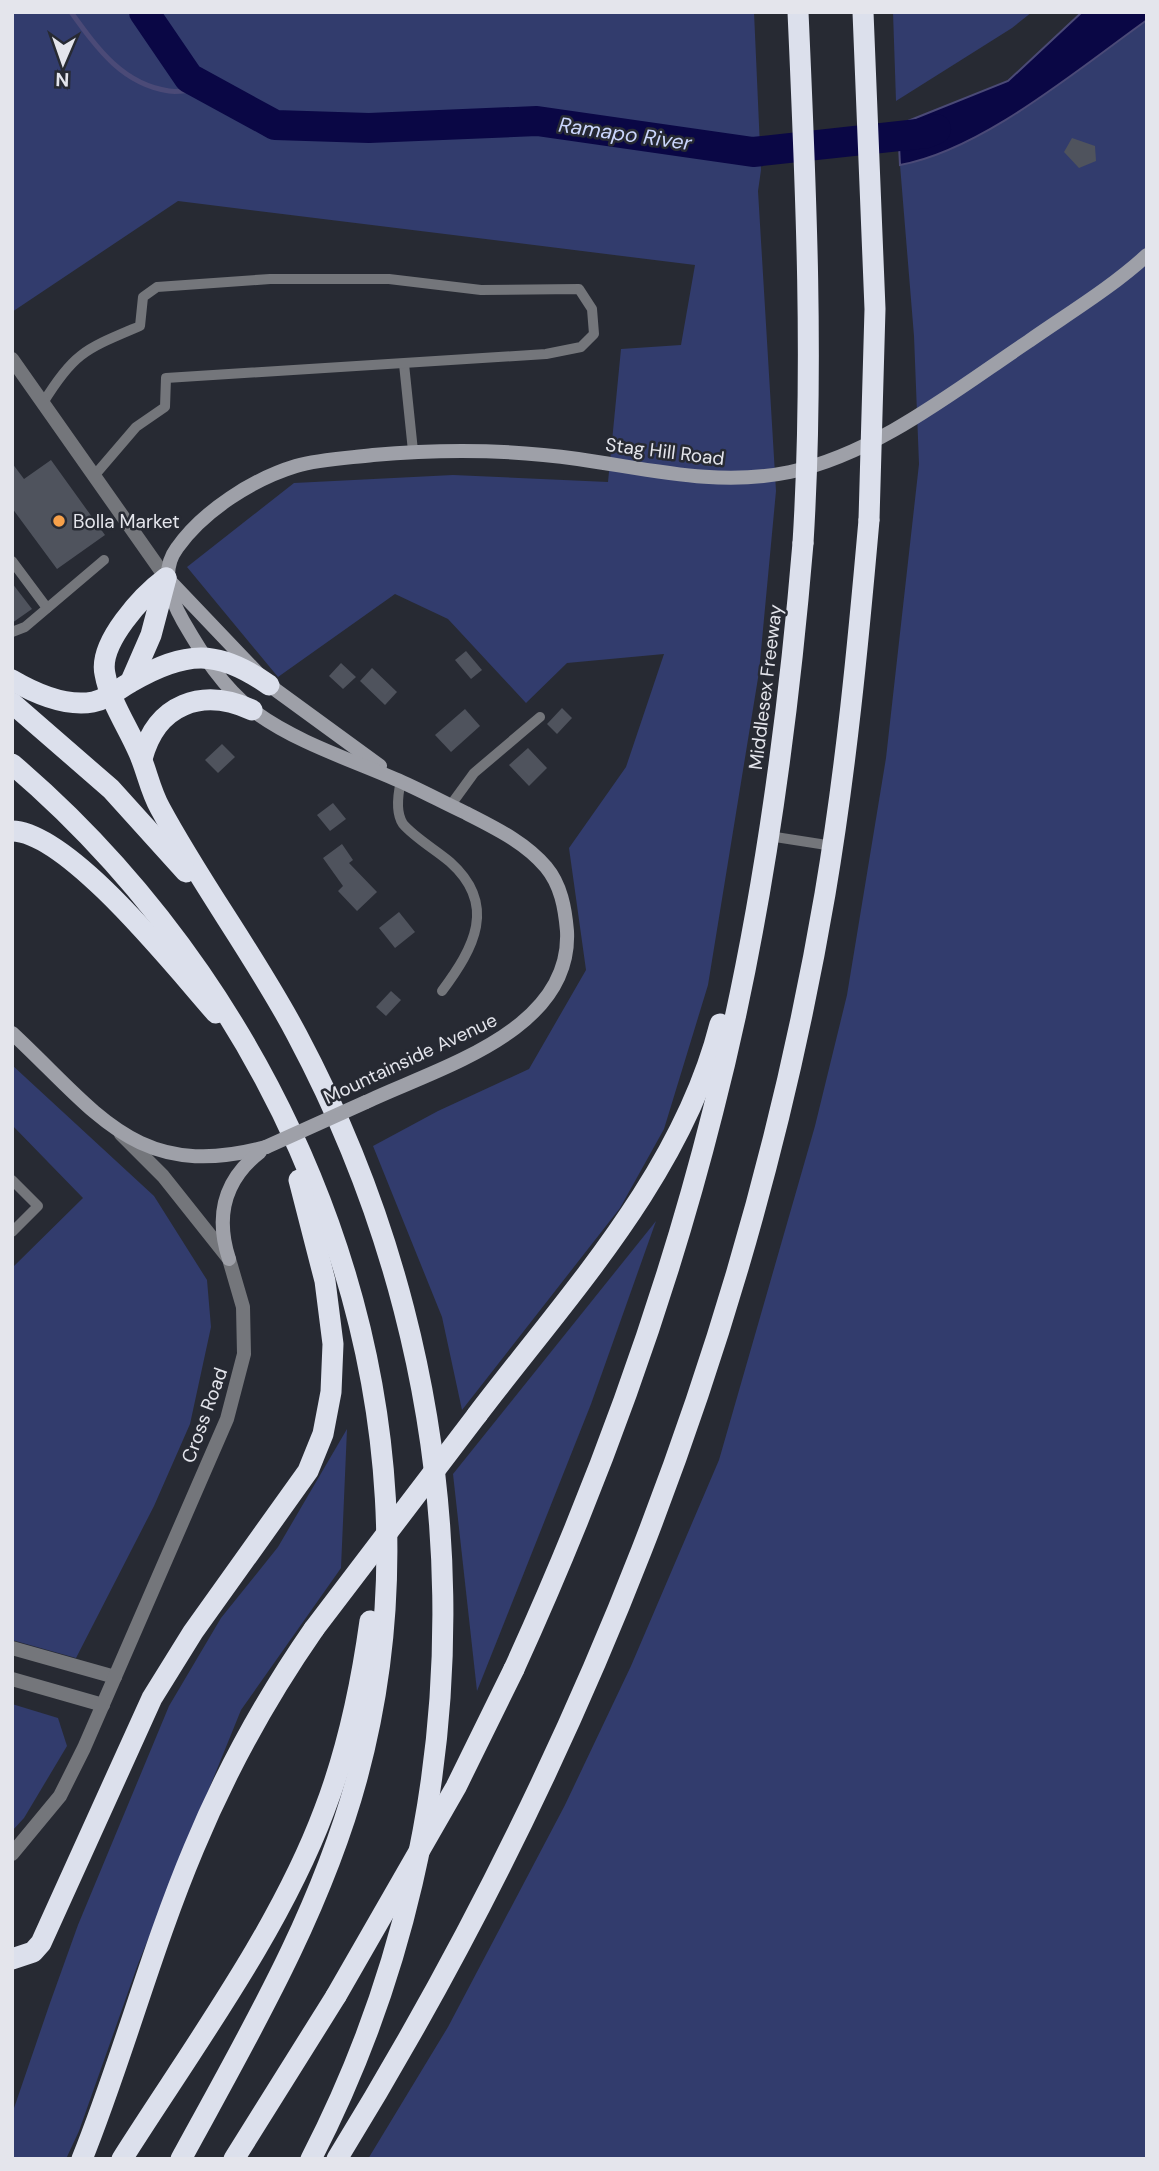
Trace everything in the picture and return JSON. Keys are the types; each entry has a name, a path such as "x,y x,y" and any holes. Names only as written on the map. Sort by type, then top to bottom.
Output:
{"highway":[{"name":"Middlesex Freeway","path":"769,836 792,661 810,431 810,323 798,12"},
{"path":"337,2159 439,1987 497,1876 564,1737 642,1552 704,1378 760,1188 803,1007 833,846 850,726 869,520 874,422 875,309 863,12"},
{"path":"131,681 151,635 166,578"},
{"path":"166,578 147,592 107,648 104,672 160,807 295,1029 349,1142 380,1225 419,1372 441,1531 443,1676 433,1785 424,1838 399,1938 370,2027 311,2159"},
{"path":"12,680 31,691 62,701 95,701 112,695 131,681 186,659 203,657 222,658 241,665 269,685"},
{"path":"142,759 146,741 156,725 168,714 188,703 221,699 252,710"},
{"path":"12,703 76,756 143,822 237,937"},
{"path":"12,764 77,822 138,888 197,964 252,1053 298,1147 334,1240 362,1337 378,1430 386,1523 387,1585 378,1675 358,1774 340,1832 304,1924 267,2000 181,2159"},
{"path":"12,831 48,842 85,872 127,914 252,1053"},
{"path":"82,2159 193,1849 242,1745 314,1629 622,1224 680,1133 710,1060 769,836"},
{"path":"233,2159 336,1996 456,1787 514,1669 602,1460 675,1246 728,1052 769,836"},
{"path":"12,1959 33,1952 41,1943 152,1698 193,1632 307,1471 323,1434 333,1368 330,1315 317,1247 276,1100"},
{"path":"122,2159 261,1940 286,1896 324,1812 353,1719 365,1658 374,1572 378,1430"}],"street":[{"name":"Stag Hill Road","path":"166,578 171,556 185,536 257,481 298,466 413,451 514,452 721,479 789,472 828,462 890,431 998,361 1123,276 1147,255"},
{"path":"14,364 166,578"},
{"name":"Mountainside Avenue","path":"112,1126 150,1148 178,1157 225,1157 266,1147 502,1038 545,1002 562,973 567,939 565,905 550,872 527,848 401,781 341,757 252,710 203,657 178,611 166,578"},
{"name":"Mountainside Avenue","path":"166,578 269,685 306,715 401,781"},
{"name":"Cross Road","path":"12,1033 112,1126 170,1185 229,1259 243,1307 245,1332 244,1354 234,1399 103,1705 60,1796 12,1854"},
{"name":"Mountainside Avenue","path":"229,1259 221,1227 226,1193 235,1176 266,1147"},
{"path":"12,1648 115,1677"},
{"path":"12,1679 103,1705"}],"lane":[{"path":"43,403 65,366 92,346 140,326 143,297 157,287 270,279 388,279 481,290 579,289 592,309 594,334 581,347 546,354 166,378 165,407 136,427 93,476"},
{"path":"404,364 413,451"},
{"path":"12,632 25,627 104,560"},
{"path":"12,561 47,608"},
{"path":"450,806 474,773 540,717"},
{"path":"401,781 398,807 403,823 464,876 475,901 476,933 472,946 442,991"},
{"path":"769,836 833,846"},
{"path":"12,1180 38,1206 12,1232"}],"shaded area":[{"path":"12,12 754,12 761,170 758,191 776,491 759,672 708,985 664,1129 620,1208 462,1410 442,1317 373,1146 438,1111 529,1069 586,970 569,848 626,767 664,654 567,663 526,703 448,619 395,594 278,677 187,567 294,483 453,475 608,482 621,349 681,345 695,265 178,201 12,312"},
{"path":"893,12 1032,12 1012,28 896,101"},
{"path":"1082,12 1147,12 1147,20 1029,105 996,125 964,143 900,165 898,125 1008,81"},
{"path":"1147,20 1147,2159 368,2159 448,2027 565,1805 631,1666 719,1460 815,1126 847,995 886,758 919,464 914,336 900,165 964,143 996,125 1029,105"},
{"path":"12,1065 154,1196 207,1280 211,1327 190,1424 154,1506 76,1658 12,1640 12,1268 83,1198 12,1125"},
{"path":"656,1221 591,1404 477,1691 453,1474"},
{"path":"347,1429 341,1568 241,1710 138,1964 79,2131 66,2159 12,2159 12,2114 50,2003 78,1925 169,1706 221,1618 278,1547"},
{"path":"12,1704 58,1718 67,1746 24,1818 12,1831"}],"building":[{"path":"1072,138 1095,146 1096,161 1079,168 1064,152"},
{"name":"Bolla Market","path":"51,460 105,535 57,569 12,508 12,463 24,479"},
{"path":"12,583 32,609 12,623"},
{"path":"466,651 482,670 471,679 455,660"},
{"path":"341,663 356,677 343,689 329,676"},
{"path":"372,668 397,692 385,705 360,681"},
{"path":"562,708 572,718 557,734 547,724"},
{"path":"465,709 480,726 451,752 435,735"},
{"path":"222,744 235,757 218,773 205,760"},
{"path":"528,748 547,768 529,786 509,765"},
{"path":"333,803 346,819 330,831 317,815"},
{"path":"342,844 353,860 349,863 377,892 357,911 338,891 343,886 323,858"},
{"path":"399,912 415,932 395,948 379,928"},
{"path":"391,991 401,1000 386,1016 376,1007"}],"waterway":[{"path":"71,12 101,51 138,81 173,91 207,87"},
{"name":"Ramapo River","path":"144,12 189,78 275,125 369,128 537,121 753,152 927,133 936,129"}],"place":[{"name":"Bolla Market","path":"59,521"}]}
